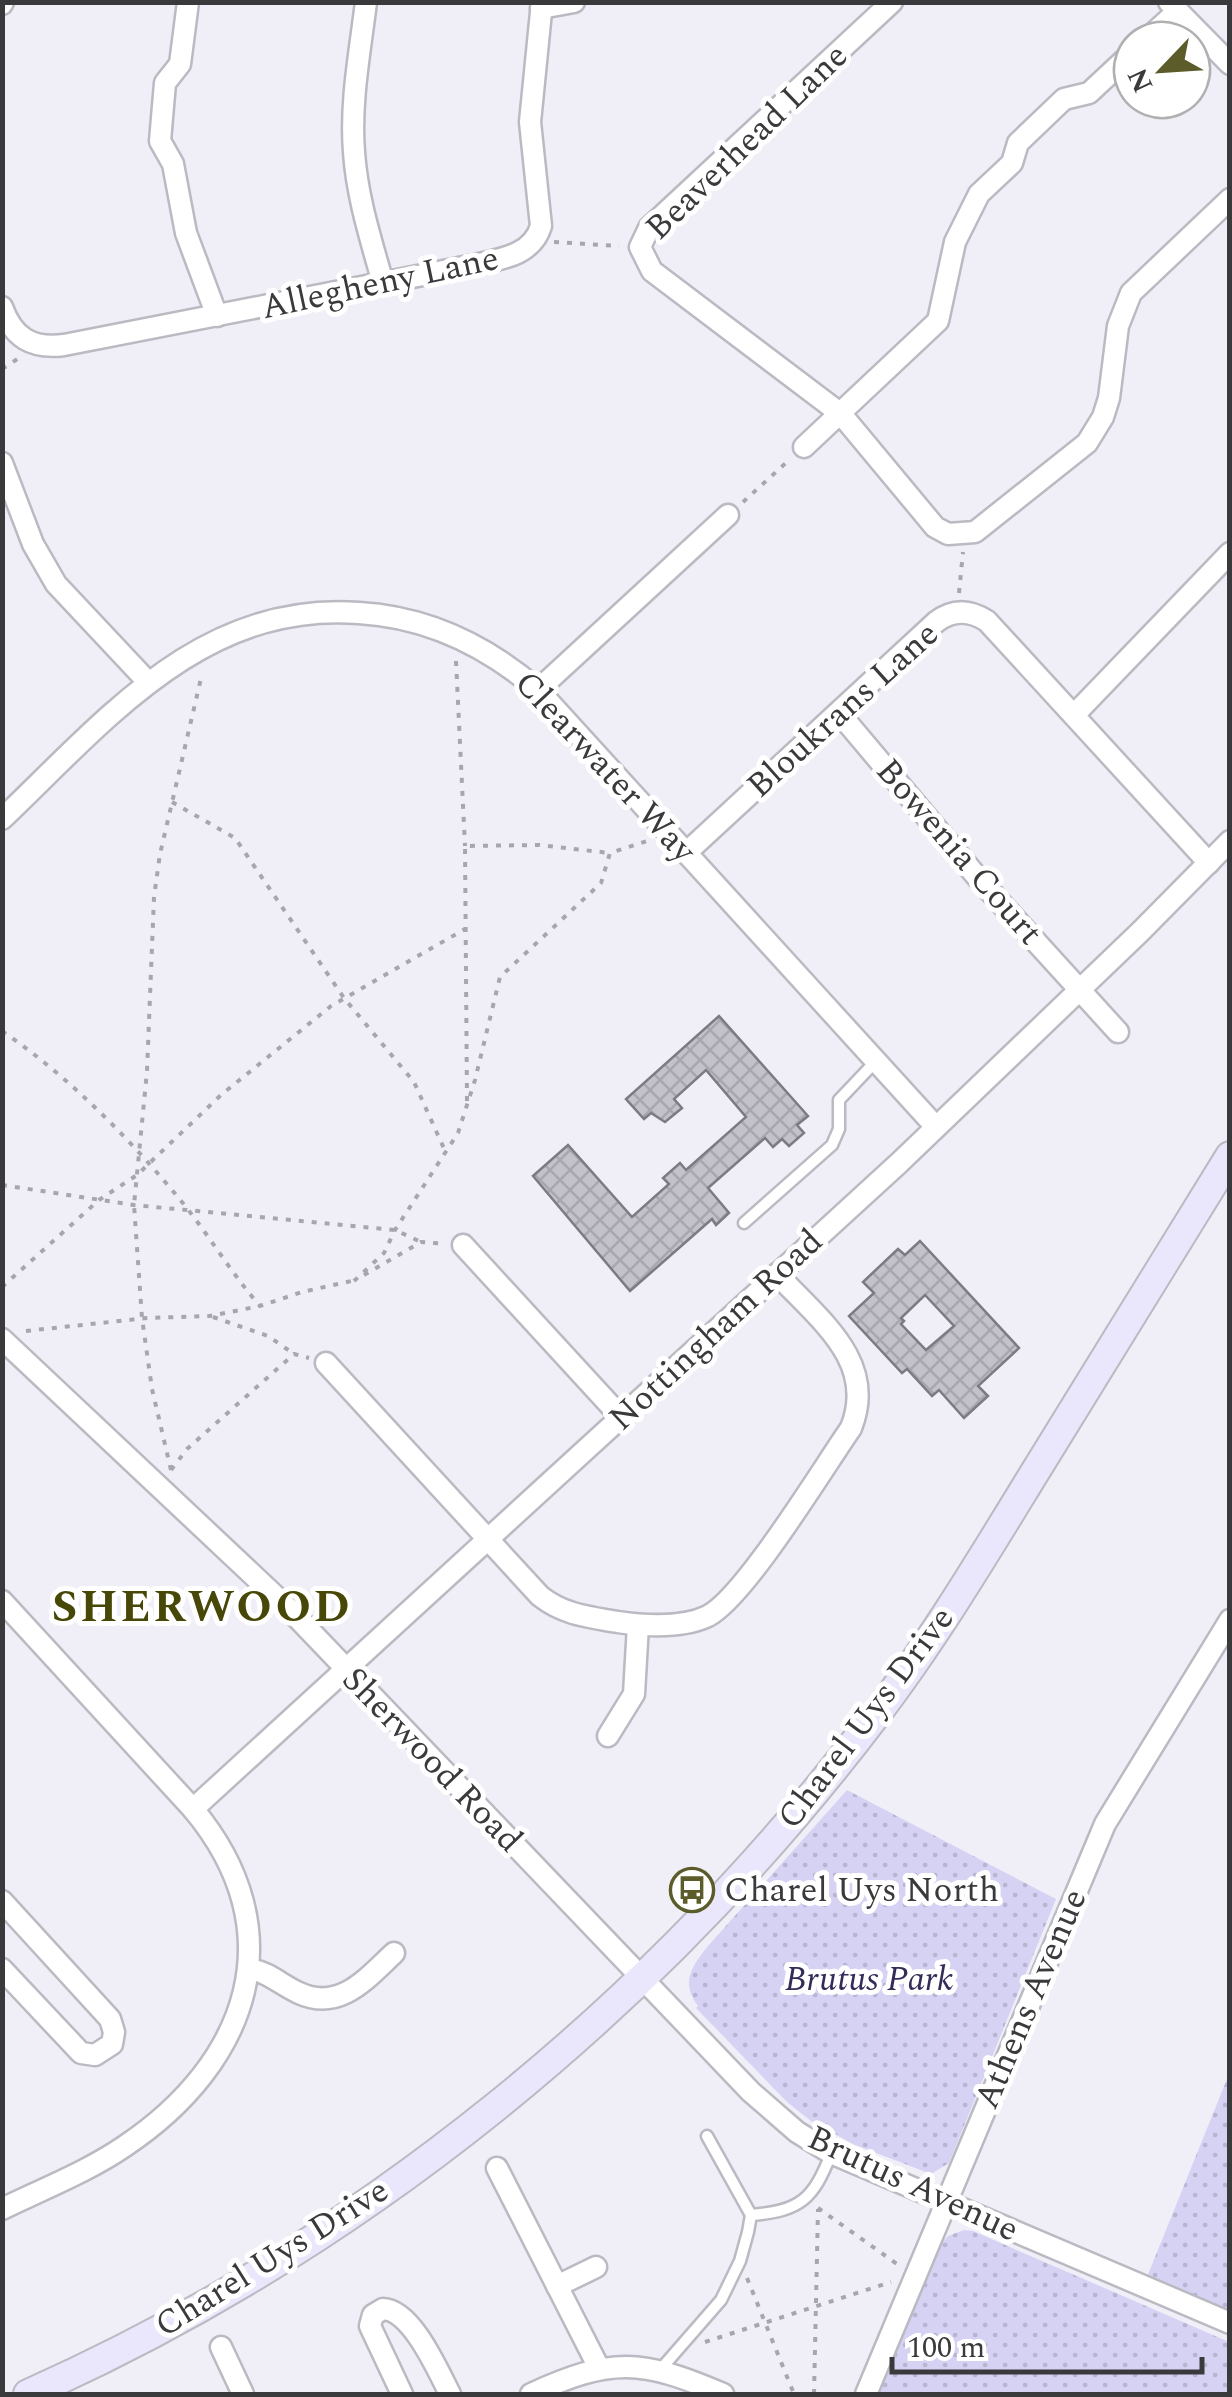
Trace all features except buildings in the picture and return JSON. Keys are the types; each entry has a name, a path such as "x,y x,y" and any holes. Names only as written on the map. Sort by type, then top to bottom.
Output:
{"main road":[{"name":"Charel Uys Drive","path":"28,2394 207,2303 352,2213 512,2094 641,1979 714,1905 807,1803 898,1686 1230,1156"}],"street":[{"path":"188,2 180,64 166,83 160,141 174,164 186,234 217,316"},
{"path":"366,2 354,106 354,150 358,186 383,283"},
{"path":"541,6 574,2"},
{"name":"Beaverhead Lane","path":"892,2 649,228 640,248 652,272 840,414 935,527 948,534 964,534"},
{"name":"Allegheny Lane","path":"2,307 14,332 30,344 48,347 506,258 534,241 541,226 530,122 541,6"},
{"path":"1173,6 1230,64"},
{"path":"804,447 938,320 955,242 980,194 1012,163 1018,143 1064,99 1089,93 1112,72"},
{"path":"964,534 985,526 1096,432 1109,398 1118,326 1126,302 1138,284 1230,199"},
{"path":"2,463 33,544 49,574 148,682"},
{"path":"538,690 728,515"},
{"path":"1074,715 1230,553"},
{"name":"Clearwater Way","path":"2,819 148,682 210,642 258,622 328,610 395,617 464,639 498,658 538,690 936,1127"},
{"name":"Bloukrans Lane","path":"686,852 936,622 958,612 978,615 987,621 1210,863"},
{"name":"Bowenia Court","path":"840,714 978,878 1118,1032"},
{"name":"Nottingham Road","path":"193,1810 936,1127 1230,842"},
{"path":"463,1245 622,1417"},
{"path":"326,1362 555,1608 574,1615 638,1625 697,1620 712,1614 728,1600 840,1444 856,1414 859,1385 851,1360 777,1274"},
{"name":"Sherwood Road","path":"9,1336 237,1558 641,1979"},
{"path":"2,1601 193,1810 222,1847 241,1888 250,1934 249,1969 226,2037 167,2113 104,2159 2,2209"},
{"name":"Athens Avenue","path":"866,2394 1106,1824 1230,1620"},
{"path":"608,1736 634,1694 638,1625"},
{"path":"2,1902 110,2019 112,2044 95,2056 81,2053 2,1969"},
{"path":"249,1969 262,1971 302,1995 326,2000 356,1988 394,1952"},
{"name":"Brutus Avenue","path":"641,1979 752,2092 797,2132 832,2153 1230,2324"},
{"path":"497,2168 599,2368"},
{"path":"558,2286 596,2267"},
{"path":"402,2394 370,2326 373,2316 383,2308 400,2314 431,2355 450,2394"},
{"path":"221,2346 243,2394"},
{"path":"540,2393 599,2368 659,2371 723,2394"}],"lane":[{"path":"744,1224 832,1145 839,1129 839,1100 876,1061"},
{"path":"659,2371 721,2300 740,2261 752,2214 707,2136"},
{"path":"752,2214 786,2210 804,2200 820,2180 832,2153"}],"path":[{"path":"534,241 640,248"},
{"path":"728,515 804,447"},
{"path":"958,612 964,534"},
{"path":"464,639 456,649 466,846 467,1105"},
{"path":"210,642 160,854 154,897 147,1071 134,1205 152,1390 171,1470 187,1449 294,1354"},
{"path":"172,802 235,838 344,998 414,1082 446,1153"},
{"path":"466,846 539,844 610,853 670,834"},
{"path":"354,1281 384,1254 395,1230 458,1133 500,977 601,883 610,853"},
{"path":"2,1287 99,1200 137,1175 220,1095 344,998 465,929"},
{"path":"2,1031 32,1051 148,1164 260,1306"},
{"path":"2,1186 134,1205 395,1230 421,1242 463,1245"},
{"path":"9,1336 142,1318 210,1316 260,1306 354,1281 421,1242"},
{"path":"210,1316 268,1336 294,1354 326,1362"},
{"path":"804,2200 914,2275"},
{"path":"814,2394 818,2208"},
{"path":"740,2261 794,2394"},
{"path":"681,2344 698,2345 814,2304 914,2275"}],"green space":[{"name":"Brutus Park","path":"847,1790 1056,1899 949,2163 931,2174 853,2144 811,2121 787,2102 696,2008 690,1989 690,1974 708,1946"},
{"path":"1229,2074 1229,2312 1147,2277"},
{"path":"964,2230 1229,2342 1229,2394 876,2394 937,2249 948,2236"}],"place":[{"name":"Charel Uys North","path":"692,1890"}],"district":[{"name":"SHERWOOD","path":"202,1607"}]}
